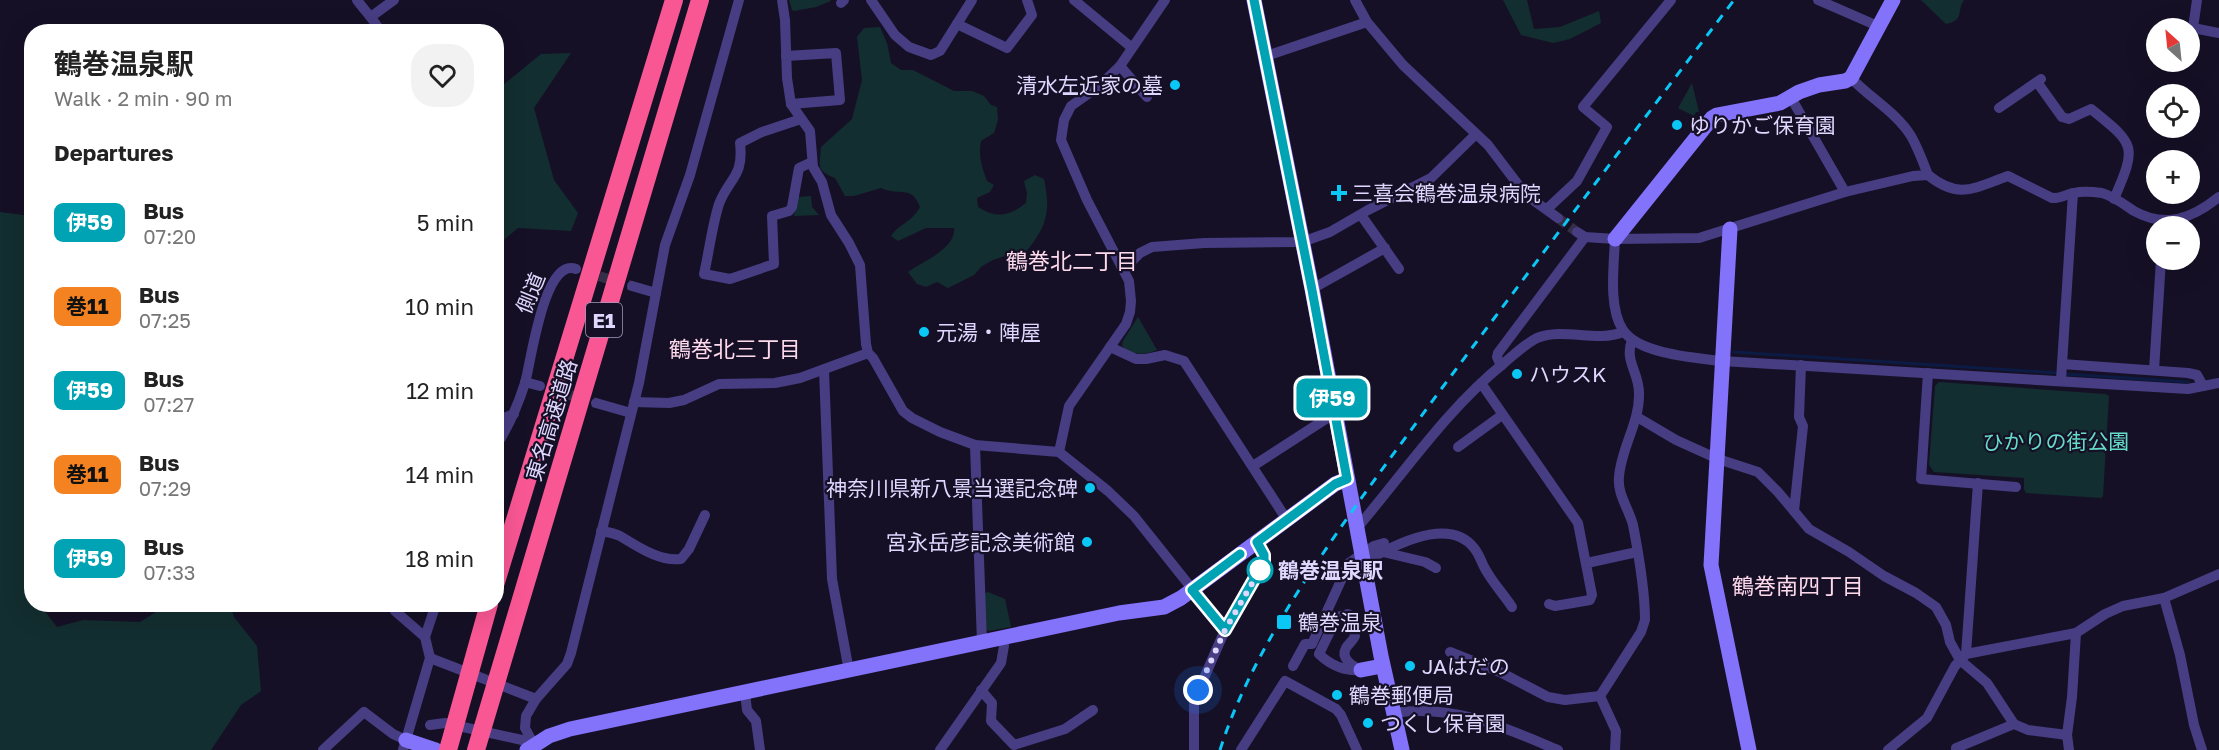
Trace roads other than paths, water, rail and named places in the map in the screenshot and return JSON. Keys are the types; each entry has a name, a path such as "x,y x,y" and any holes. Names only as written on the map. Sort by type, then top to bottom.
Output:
{"highway":[{"name":"東名高速道路","path":"504,556 674,0"},
{"name":"東名高速道路","path":"476,750 700,0"},
{"path":"448,750 487,612"}],"street":[{"path":"357,0 376,24"},
{"path":"372,16 394,0"},
{"path":"528,745 525,728 526,716 536,699 567,664 571,653 634,402 665,245 690,175 740,0"},
{"path":"782,0 790,19 786,56 791,104 810,131 812,162 822,183 831,215 860,265 868,353 903,411 940,432 975,445 1059,452 1108,491 1134,516 1225,630"},
{"path":"872,0 895,34 909,47 931,55 940,51 972,0"},
{"path":"957,24 1006,48 1032,15 1026,0"},
{"path":"1074,0 1131,47"},
{"path":"1254,0 1312,290 1382,666 1402,750"},
{"path":"1355,0 1367,22 1403,65 1488,145 1526,195 1558,219"},
{"path":"1547,209 1577,181 1607,127 1583,107 1671,0"},
{"path":"1818,0 1880,27"},
{"path":"1893,0 1851,78 1819,85 1780,103 1717,115 1712,118 1615,239 1615,304 1623,332 1632,340 1663,352 1722,361 2188,389 2219,383"},
{"path":"2197,0 2193,28 2219,33"},
{"path":"1059,452 1069,406 1126,324 1130,312 1131,291 1129,281 1087,200 1061,140 1064,120 1071,106 1098,87 1120,66 1163,1"},
{"path":"1266,56 1367,22"},
{"path":"786,56 836,52 840,100 791,104"},
{"path":"1120,66 1147,97"},
{"path":"1851,78 1900,122 1911,136 1928,175 1938,183 1963,191 2008,176 2052,198 2058,199 2073,193 2103,193 2146,217"},
{"path":"1999,108 2039,80 2062,117 2069,118 2091,109 2110,125 2130,150 2130,159 2114,199"},
{"path":"1791,96 1845,192"},
{"path":"801,120 762,132 740,144 741,163 737,176 720,203 704,274 730,279 774,264 772,216 789,211 792,207 799,168 812,162"},
{"path":"1121,266 1128,265 1140,253 1152,247 1204,243 1302,242 1330,232 1431,178 1476,134"},
{"path":"1501,366 1497,357 1498,353 1581,235 1615,239 1699,238 1845,192 1913,176 1928,175"},
{"path":"2061,380 2073,193"},
{"path":"2190,216 2207,207 2219,197"},
{"path":"1361,215 1399,269"},
{"path":"1730,229 1711,565 1749,750"},
{"path":"1312,290 1385,248"},
{"name":"側道","path":"504,434 510,425 525,382 537,327 554,279 560,271 567,268 576,269"},
{"path":"2154,370 2160,270"},
{"path":"632,286 656,293"},
{"path":"1357,528 1449,415 1481,383 1530,342 1552,334 1611,337 1623,332"},
{"path":"1600,696 1641,632 1646,620 1632,522 1622,499 1618,479 1625,448 1637,417 1639,391 1628,351 1632,340"},
{"path":"1110,347 1136,359 1165,355 1184,361 1287,520"},
{"path":"634,402 669,403 684,400 718,384 775,383 824,370 868,353"},
{"path":"2062,364 2197,375 2202,386"},
{"path":"1794,511 1803,426 1799,417 1801,365"},
{"path":"824,370 832,579 849,671"},
{"path":"1928,373 1921,479 2016,487"},
{"path":"525,382 540,386"},
{"path":"1481,383 1578,523 1592,595 1590,600 1555,606 1549,604"},
{"path":"596,403 631,413"},
{"path":"1253,466 1335,413"},
{"path":"504,418 514,414"},
{"path":"1458,447 1502,415"},
{"path":"1637,417 1676,440 1718,459 1758,472 1809,529 1936,607 1946,625 1950,642 1987,683 2014,724 2028,730 2067,735"},
{"path":"975,445 982,643"},
{"path":"430,725 445,723 528,745 570,729 1119,613 1164,607 1192,590 1335,484 1347,479"},
{"path":"1963,657 1978,483"},
{"path":"601,531 618,535 628,543 670,561 681,559 689,549 705,515"},
{"path":"1364,561 1384,548 1412,538 1436,534 1460,537 1475,548 1487,573 1512,607"},
{"path":"1194,750 1194,701 1225,630 1264,562 1264,555 1257,542"},
{"path":"1293,666 1305,641 1312,644 1346,574 1348,563 1374,546 1425,562 1436,568"},
{"path":"1587,563 1637,552"},
{"path":"1888,750 1927,718 1955,666 1963,657 2076,633 2105,614 2123,606 2164,598 2219,574"},
{"path":"2164,598 2202,750"},
{"path":"395,612 425,637"},
{"path":"404,745 430,658 425,637 433,612"},
{"path":"1333,664 1344,654 1355,636 1351,616 1344,614 1337,617 1319,651 1321,657 1333,664 1344,670 1382,666"},
{"path":"2069,750 2067,735 2076,633"},
{"path":"940,750 1001,663 1003,638"},
{"path":"1450,651 1500,672 1548,697 1566,700 1600,696"},
{"path":"1344,654 1349,663 1361,670"},
{"path":"430,658 536,699"},
{"path":"1241,750 1285,681 1336,709 1357,750"},
{"path":"981,690 992,703 991,721 1014,744 1065,729 1093,710"},
{"path":"745,693 747,710 756,721 760,750"},
{"path":"1600,696 1616,731 1615,750"},
{"path":"1393,713 1416,710 1483,719 1558,750"},
{"path":"323,750 364,712 404,745 436,750"},
{"path":"1956,750 1956,748 2014,724"}],"waterway":[{"path":"1734,352 2059,373"},
{"path":"2065,374 2188,382"}],"tunnel":[{"path":"1558,218 1577,232"},
{"path":"585,272 632,286"},
{"path":"550,389 596,403"}],"railway":[{"path":"1220,750 1234,712 1260,658 1289,606 1325,550 1442,388 1734,0"}],"place":[{"name":"清水左近家の墓","path":"1175,85"},
{"name":"ゆりかご保育園","path":"1677,125"},
{"name":"三喜会鶴巻温泉病院","path":"1339,193"},
{"name":"元湯・陣屋","path":"924,332"},
{"name":"ハウスK","path":"1517,374"},
{"name":"神奈川県新八景当選記念碑","path":"1090,488"},
{"name":"宮永岳彦記念美術館","path":"1087,542"},
{"name":"鶴巻温泉駅","path":"1260,570"},
{"name":"鶴巻温泉","path":"1284,622"},
{"name":"JAはだの","path":"1410,666"},
{"name":"鶴巻郵便局","path":"1337,695"},
{"name":"つくし保育園","path":"1368,723"}],"district":[{"name":"鶴巻北二丁目","path":"1072,260"},
{"name":"鶴巻北三丁目","path":"735,348"},
{"name":"鶴巻南四丁目","path":"1798,585"}],"park label":[{"name":"ひかりの街公園","path":"2056,441"}]}
